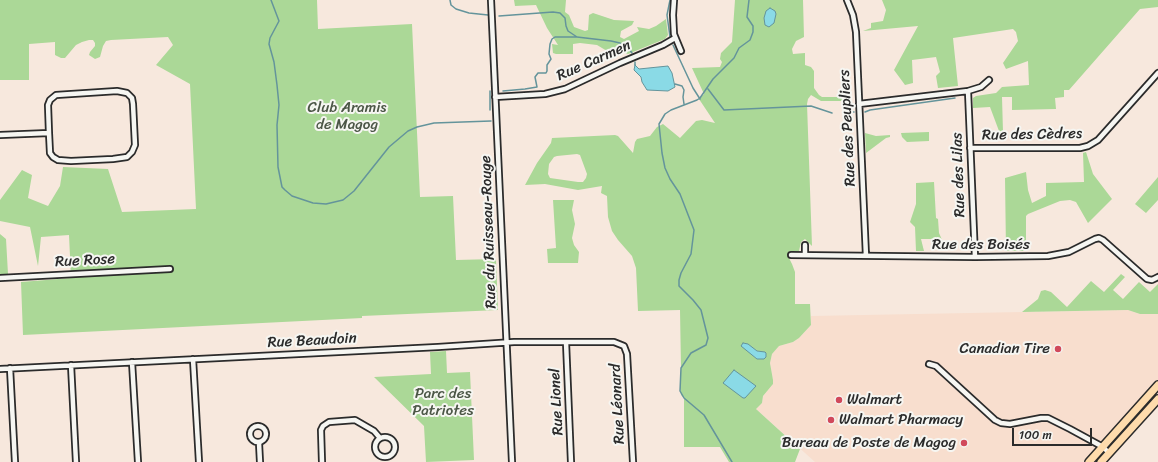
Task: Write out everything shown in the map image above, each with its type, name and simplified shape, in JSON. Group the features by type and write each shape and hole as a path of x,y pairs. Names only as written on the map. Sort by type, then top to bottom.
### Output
{"main road":[{"path":"1089,462 1158,385"},
{"path":"1101,462 1158,399"}],"street":[{"name":"Rue du Ruisseau-Rouge","path":"491,0 512,462"},
{"path":"674,0 673,15 675,38 681,50"},
{"name":"Rue des Peupliers","path":"847,0 853,15 855,26 866,256"},
{"name":"Rue Carmen","path":"495,97 545,94 565,89 620,62 663,45 675,38"},
{"name":"Rue des Cèdres","path":"970,148 1080,148 1088,146 1098,140 1158,73"},
{"path":"859,104 968,91 981,87 989,80"},
{"path":"117,91 127,93 132,98 135,145 132,152 127,156 113,159 71,162 58,160 50,153 49,133 48,105 50,100 56,95 117,91"},
{"name":"Rue des Lilas","path":"968,91 975,257"},
{"path":"0,135 49,133"},
{"name":"Rue des Boisés","path":"791,255 975,257 1055,255 1068,252 1099,238 1147,279 1152,280 1158,277"},
{"path":"805,245 805,255"},
{"name":"Rue Rose","path":"0,278 170,269"},
{"name":"Rue Beaudoin","path":"0,369 446,347 506,342 614,342 624,346"},
{"name":"Rue Lionel","path":"566,342 571,462"},
{"name":"Rue Léonard","path":"624,346 628,357 633,462"},
{"path":"193,359 199,462"},
{"path":"132,362 138,462"},
{"path":"929,364 936,366 998,422 1010,424 1048,418 1103,447 1109,453"},
{"path":"71,365 76,462"},
{"path":"10,368 15,462"},
{"path":"322,462 321,430 323,426 329,422 355,420 374,431 380,438"},
{"path":"386,437 392,440 394,449 391,454 385,457 377,452 375,446 380,438 386,437"},
{"path":"259,443 260,462"}],"shaded area":[{"path":"1128,310 1140,314 1158,314 1158,405 1107,462 815,462 756,409 762,403 763,396 773,384 770,363 772,354 779,346 793,342 799,338 811,325 811,316"}],"green space":[{"name":"Club Aramis de Magog","path":"0,0 317,0 318,29 412,24 420,197 453,196 456,260 496,259 498,310 23,335 21,282 71,278 69,235 41,237 38,266 30,227 0,221 0,200 22,170 32,175 28,198 48,206 60,186 63,167 108,169 122,212 196,209 190,84 156,65 173,45 168,37 106,41 100,57 95,59 89,55 95,46 93,40 76,45 65,58 55,55 55,42 29,44 29,80 0,80"},
{"path":"514,0 566,0 565,12 569,15 574,27 585,31 588,30 589,15 593,13 614,20 634,21 632,25 621,31 620,37 624,39 639,31 637,27 649,29 666,19 668,35 665,39 628,54 620,51 607,51 597,45 580,43 573,44 573,54 556,54 553,53 552,44 558,45 547,28 536,5 515,6"},
{"path":"735,0 803,0 804,37 796,41 792,49 793,54 805,53 805,65 811,67 814,71 814,88 819,95 822,97 850,97 850,101 821,101 811,95 808,99 812,246 805,239 801,242 799,251 789,251 789,258 795,272 795,304 810,304 811,325 799,338 793,342 779,346 772,354 770,363 773,384 763,396 762,403 756,409 800,449 795,462 729,462 720,447 684,447 684,398 681,395 680,388 680,310 638,311 636,268 632,256 612,231 608,217 607,196 601,193 602,186 578,190 545,184 525,185 537,163 551,143 552,138 615,135 618,136 633,153 637,139 650,136 657,127 663,124 680,138 696,121 702,120 715,123 699,99 704,94 692,68 720,67 722,62 720,59 721,53 732,42","holes":["577,154 580,155 587,174 583,182 550,178 548,174 549,164 554,157","743,343 757,351 760,351 757,359"]},
{"path":"882,0 1158,0 1158,7 1140,9 1069,90 1064,90 1064,97 1055,98 1056,109 1012,110 1012,97 1002,97 1003,132 1001,133 990,107 973,108 973,98 976,96 996,93 1002,87 1029,85 1028,61 1006,69 1003,63 1018,41 1016,32 1013,29 953,38 958,86 938,88 936,76 940,72 936,57 912,60 913,83 905,85 894,70 918,26 863,31 871,28 871,23 883,21 886,10"},
{"path":"929,132 929,141 907,142 902,137 901,133"},
{"path":"865,133 876,136 890,135 890,137 886,138 866,153"},
{"path":"1086,152 1093,174 1112,199 1088,223 1076,202 1070,200 1060,201 1028,214 1026,216 1026,251 1006,251 1005,178 1026,172 1028,190 1032,203 1046,196 1046,183 1084,182 1083,153"},
{"path":"1158,177 1158,200 1146,213 1135,204"},
{"path":"934,182 936,218 938,219 939,233 946,249 933,239 921,239 924,251 916,251 915,227 910,222 916,204 916,183"},
{"path":"553,200 574,200 572,210 575,224 572,238 574,245 579,252 578,263 548,263 547,249 556,248"},
{"path":"0,234 6,239 8,274 0,274"},
{"path":"1121,274 1125,277 1113,290 1123,299 1139,282 1150,292 1158,284 1158,314 1140,314 1128,310 1022,312 1038,299 1041,291 1045,290 1051,292 1067,307 1091,281 1104,292"},
{"name":"Parc des Patriotes","path":"446,351 447,373 470,372 474,460 426,462 424,426 374,377 431,374 430,352"}],"water":[{"path":"770,8 775,11 776,14 774,23 769,27 765,25 764,18 766,11"},
{"path":"635,65 639,69 668,66 672,73 675,87 668,91 647,90 641,77 634,70"},
{"path":"743,343 748,344 757,351 765,352 766,357 764,359 757,359 741,346"},
{"path":"734,370 756,386 745,398 723,383"}],"waterway":[{"path":"271,0 279,21 270,38 269,44 274,62 279,105 277,125 278,167 282,187 292,196 313,203 326,204 343,200 354,191 389,147 408,131 434,123 491,121"},
{"path":"450,0 451,5 456,9 469,13 488,15"},
{"path":"670,0 667,15 670,37"},
{"path":"732,462 704,415 684,398 680,391 681,368 691,353 706,345 708,338 701,310 679,286 681,273 691,254 694,230 680,194 665,168 659,124 665,114 671,110 700,98 713,79 734,58 739,48 750,40 753,32 753,26 747,17 749,0"},
{"path":"499,16 553,12 560,13 565,18 568,31 577,37"},
{"path":"503,91 537,87 535,77 538,73 546,73 547,65 551,59 549,54 550,44 552,39 555,37 577,37 611,41 620,43 632,53"},
{"path":"673,45 693,88 700,99"},
{"path":"675,84 682,86 684,90 684,104"},
{"path":"708,89 724,110 811,106 832,113"},
{"path":"490,91 490,110"},
{"path":"865,112 870,110 955,98"}],"place":[{"name":"Canadian Tire","path":"1058,349"},
{"name":"Walmart","path":"839,400"},
{"name":"Walmart Pharmacy","path":"831,420"},
{"name":"Bureau de Poste de Magog","path":"964,443"}]}
